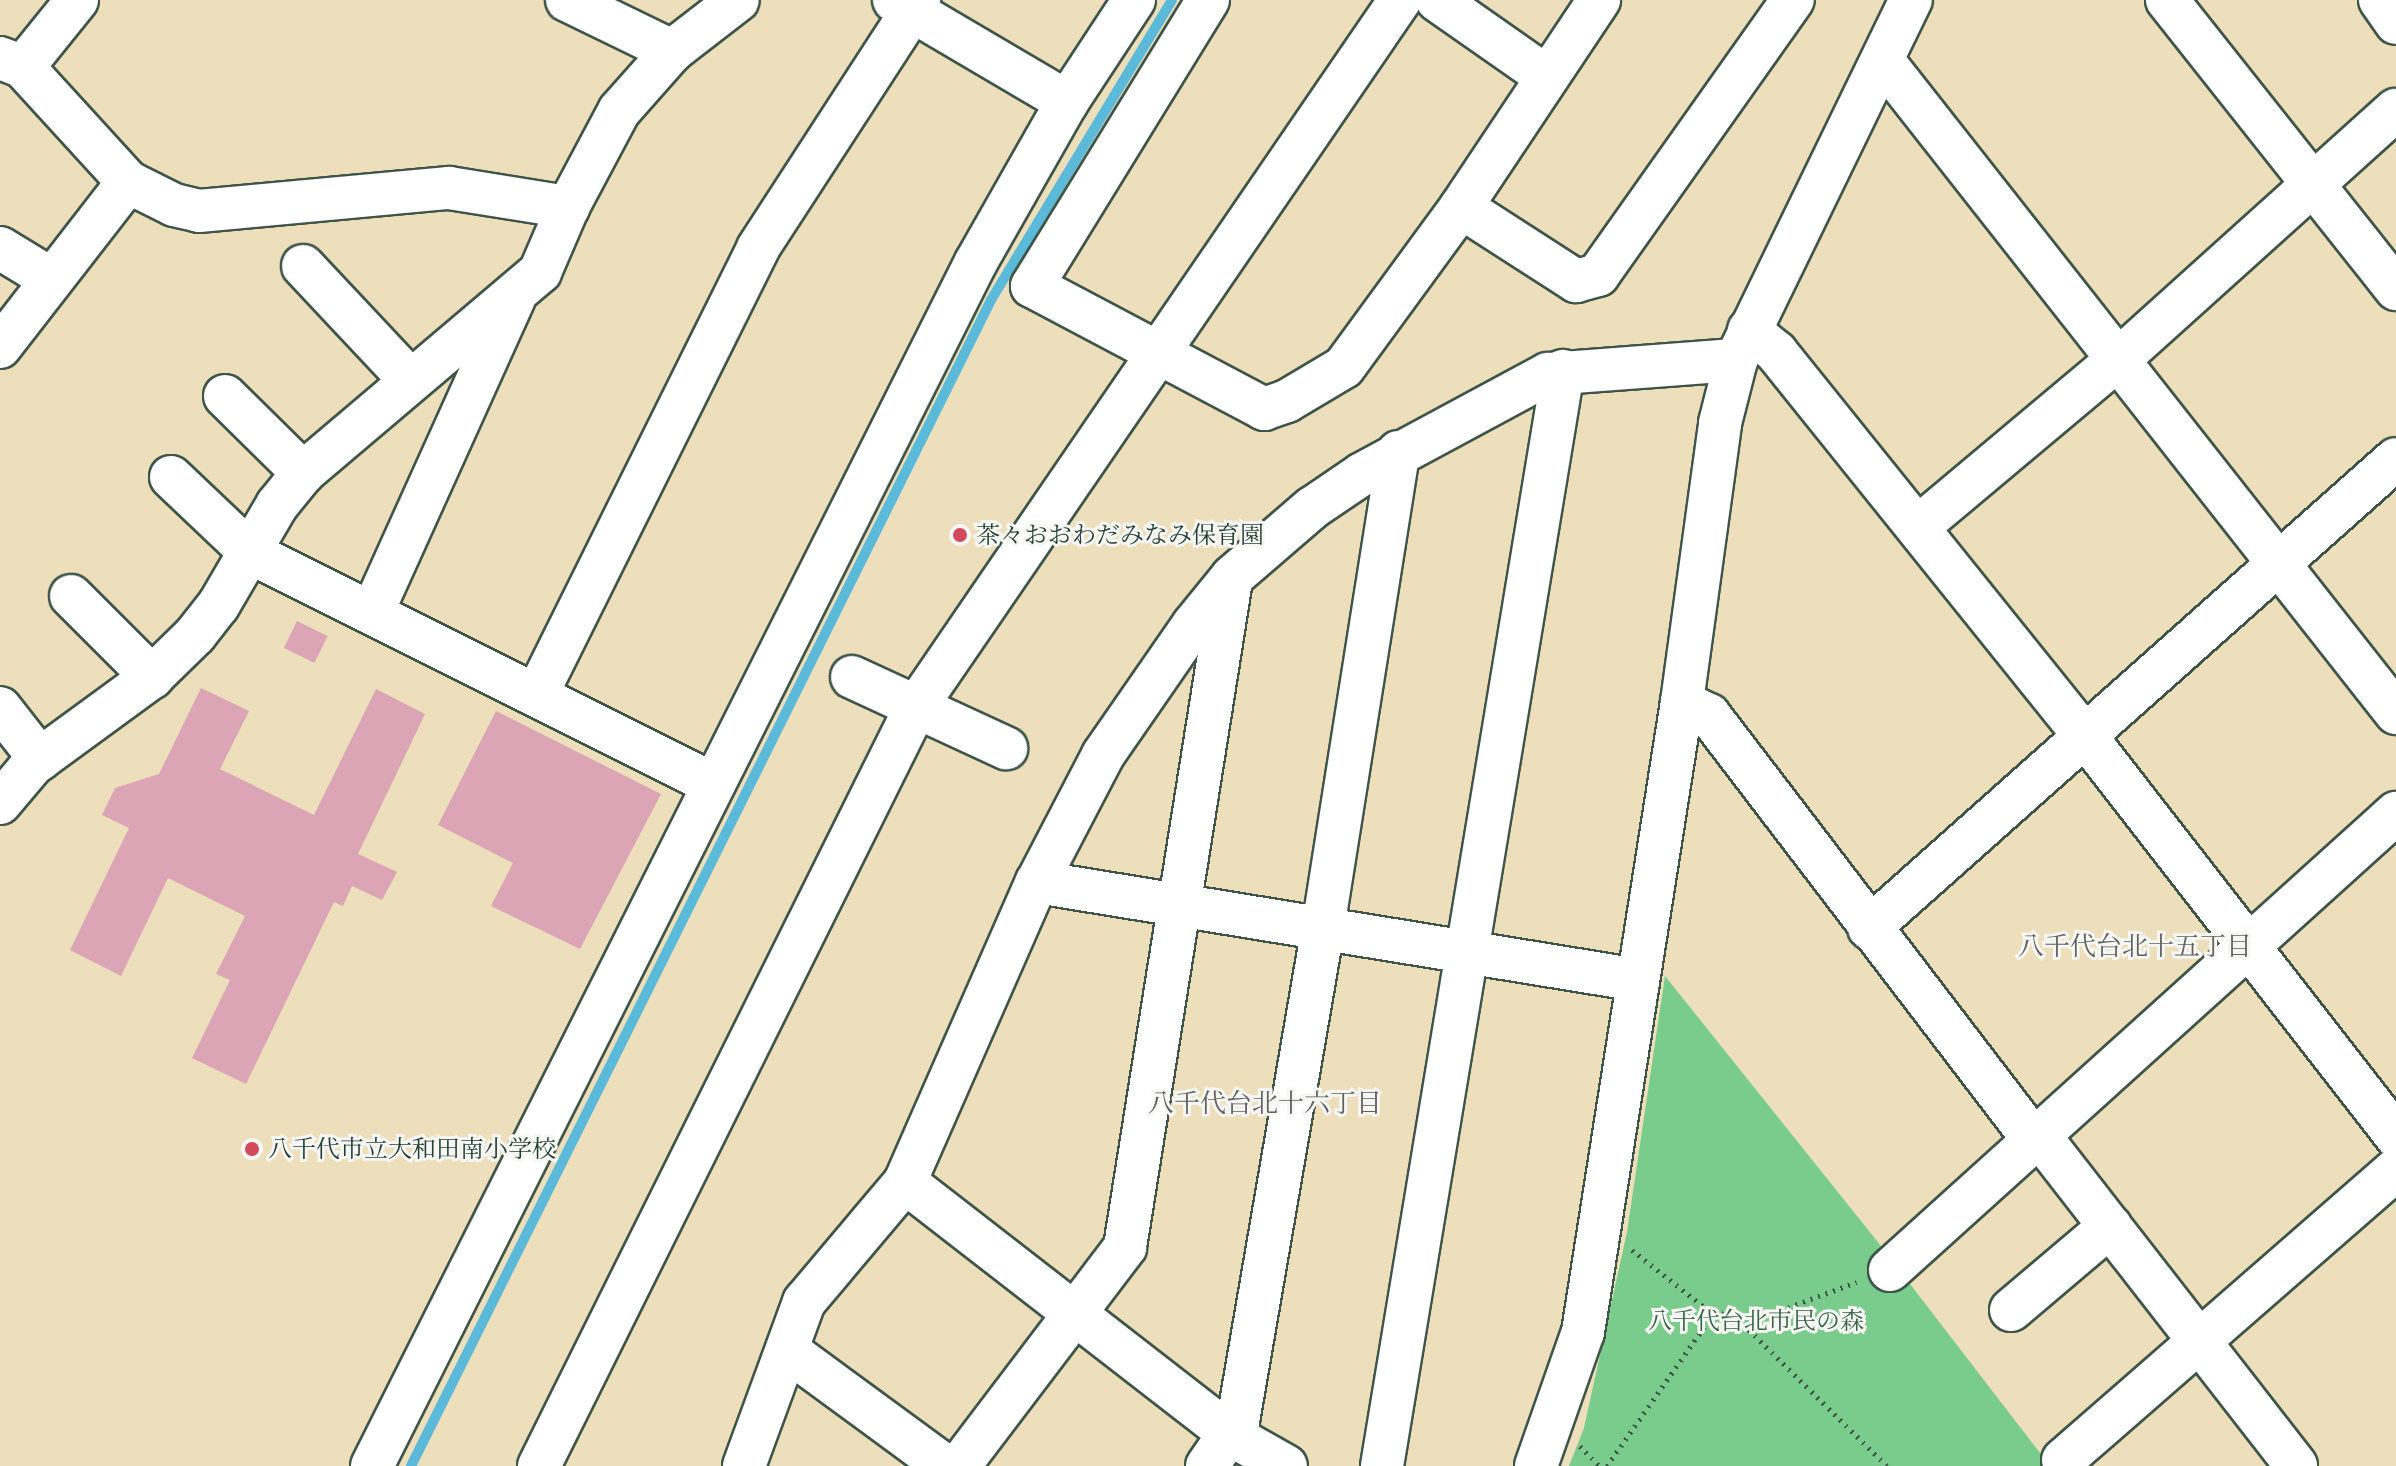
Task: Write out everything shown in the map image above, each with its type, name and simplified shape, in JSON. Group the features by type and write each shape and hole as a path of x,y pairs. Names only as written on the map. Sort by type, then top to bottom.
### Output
{"street":[{"path":"77,0 12,63 128,182 174,205 199,211 449,188 568,207"},
{"path":"567,0 672,51"},
{"path":"0,803 23,750 152,677 195,635 251,553 277,505 303,473 540,272 568,207 619,111 672,51 738,0"},
{"path":"372,1466 976,262 1067,102 1134,0"},
{"path":"1208,0 1032,286 1264,409 1287,401 1344,367 1461,207 1599,0"},
{"path":"539,1466 916,707 1400,0"},
{"path":"1437,0 1547,77"},
{"path":"1461,207 1576,281 1598,275 1793,0"},
{"path":"1536,1466 1583,1332 1682,702 1720,423 1743,345 1911,0"},
{"path":"2167,0 2396,289"},
{"path":"2380,0 2396,23"},
{"path":"537,694 758,248 908,3 1067,102"},
{"path":"1883,61 2396,713"},
{"path":"1918,527 2120,359 2396,110"},
{"path":"0,347 128,182"},
{"path":"0,248 51,279"},
{"path":"303,266 410,380"},
{"path":"372,613 518,290"},
{"path":"744,1466 804,1302 905,1182 1037,882 1109,744 1193,625 1232,577 1312,508 1398,452 1548,374 1563,371 1743,345 1776,352 2086,737 2396,1136"},
{"path":"1382,1466 1563,371"},
{"path":"225,396 303,473"},
{"path":"1219,1450 1238,1421 1323,928 1398,452"},
{"path":"1869,928 2396,459"},
{"path":"171,477 251,553 713,784"},
{"path":"959,1466 1125,1247 1232,577"},
{"path":"71,596 152,677"},
{"path":"852,677 1006,748"},
{"path":"1682,702 1709,715 1869,928 2200,1341 2285,1462"},
{"path":"0,708 23,750"},
{"path":"1890,1270 2396,813"},
{"path":"1037,882 1638,980"},
{"path":"2063,1460 2396,1169"},
{"path":"905,1182 1074,1314 1219,1450 1286,1466"},
{"path":"2011,1310 2110,1226"},
{"path":"787,1350 945,1466"}],"path":[{"path":"1628,1247 1713,1314 1721,1313 1743,1324 1887,1466"},
{"path":"1743,1324 1890,1270"},
{"path":"1607,1466 1713,1314"}],"green space":[{"name":"八千代台北市民の森","path":"1665,976 1877,1241 2050,1466 1569,1466 1584,1428 1627,1232"}],"building":[{"path":"297,621 328,636 314,663 284,648"},
{"path":"201,688 249,711 220,769 314,815 376,689 425,714 358,854 397,872 382,900 352,886 343,906 334,902 246,1084 192,1058 230,980 216,974 245,916 168,878 121,976 70,950 129,828 102,815 115,788 159,774"},
{"path":"496,711 661,794 580,949 491,906 513,863 438,825"}],"waterway":[{"path":"411,1466 991,300 1172,0"}],"place":[{"name":"茶々おおわだみなみ保育園","path":"960,535"},
{"name":"八千代市立大和田南小学校","path":"252,1149"}],"district":[{"name":"八千代台北十五丁目","path":"2135,946"},
{"name":"八千代台北十六丁目","path":"1265,1103"}]}
